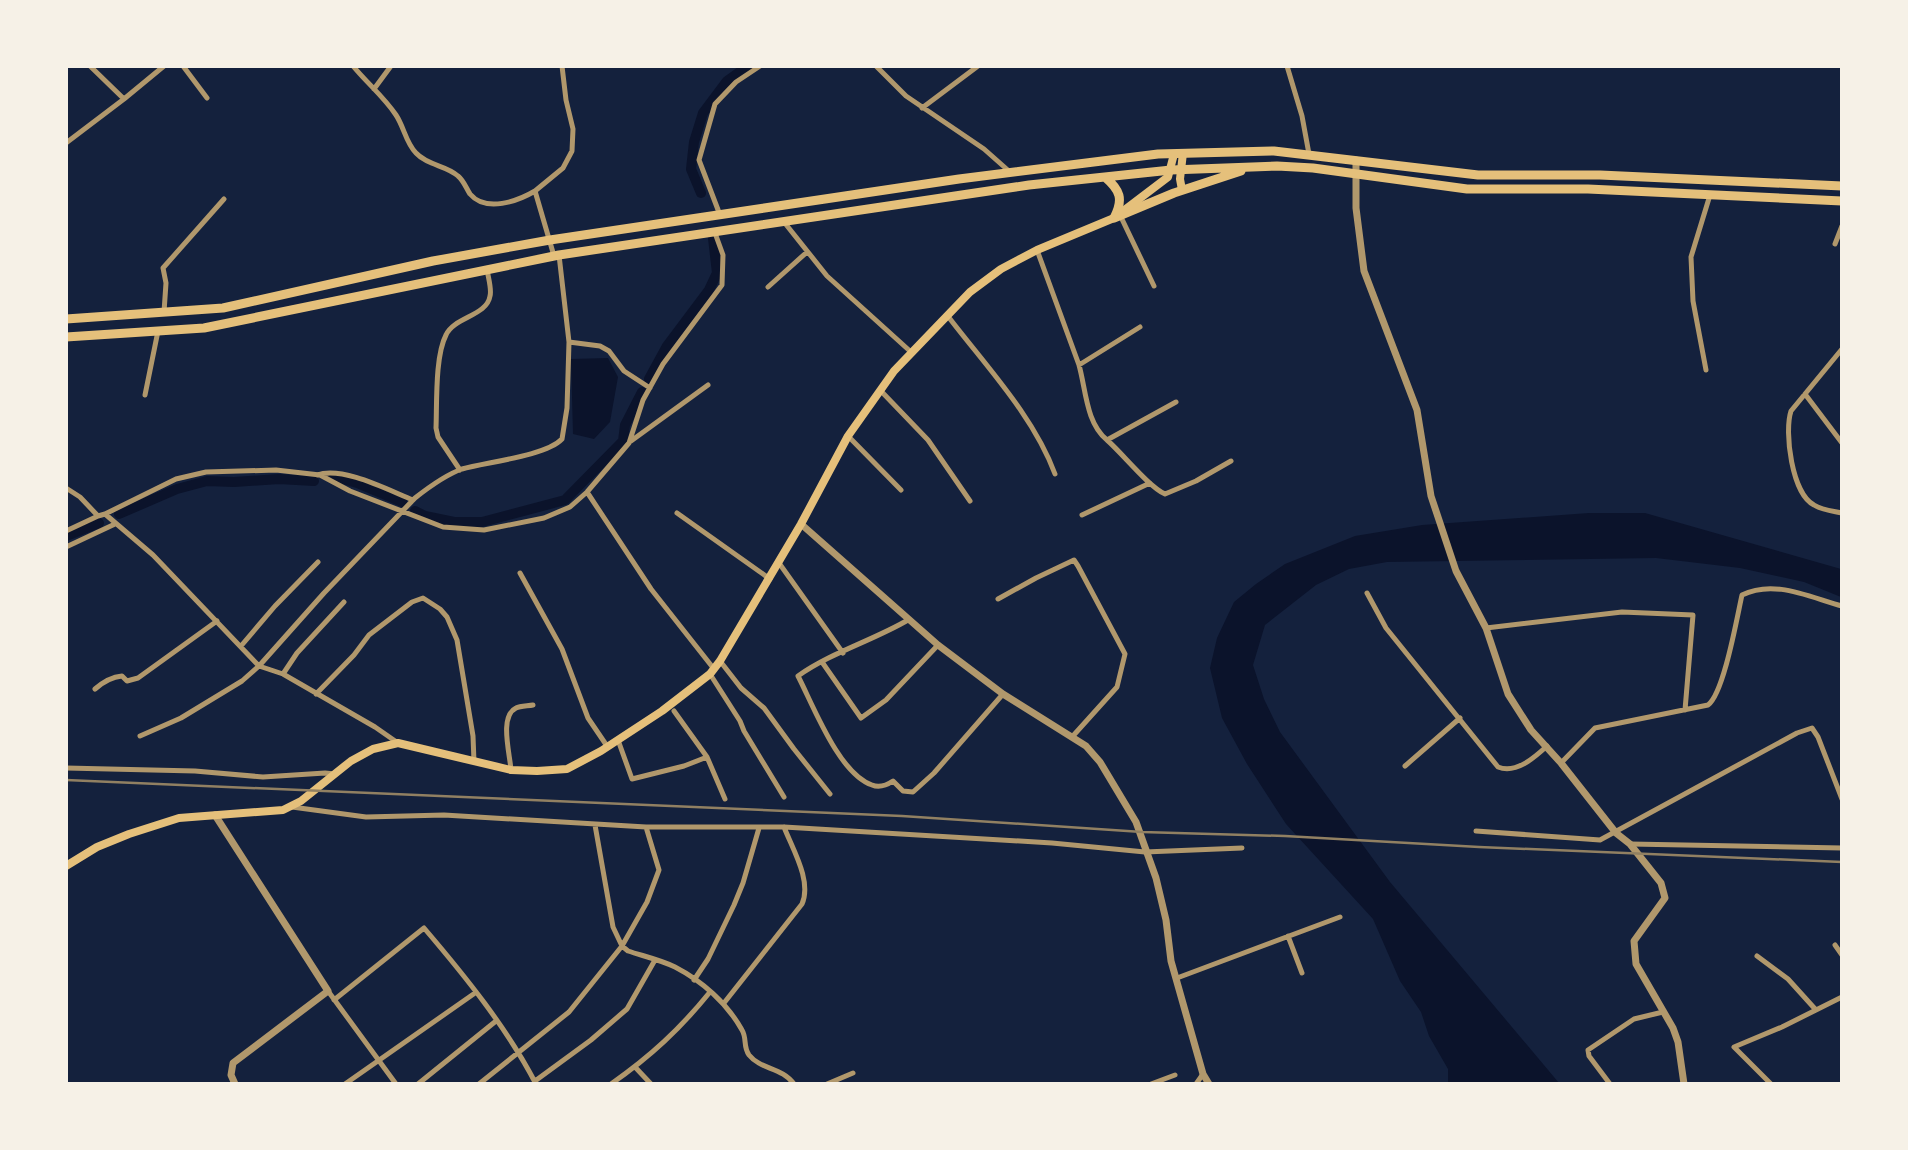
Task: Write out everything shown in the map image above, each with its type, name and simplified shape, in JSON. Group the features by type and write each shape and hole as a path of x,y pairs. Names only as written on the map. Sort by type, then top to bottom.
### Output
{"main road":[{"path":"66,319 223,309 433,261 550,240 1011,172 1179,153 1274,151 1478,175 1600,174 1842,186"},
{"path":"1179,153 1176,170 1182,190"},
{"path":"66,866 97,847 179,818 283,810 300,801 351,761 373,749 398,743 474,762 537,771 567,769 618,740 662,711 712,672 720,662 770,579 848,436 894,371 970,292 1001,269 1037,250 1182,190 1257,166"},
{"path":"66,337 204,328 557,256 1029,185 1176,170 1257,166 1313,168 1468,188 1588,190 1842,201"},
{"path":"1117,216 1176,170"},
{"path":"1105,177 1115,185 1119,195 1121,206 1117,216"}],"street":[{"path":"90,66 124,99"},
{"path":"66,143 164,66"},
{"path":"183,66 207,97"},
{"path":"353,66 398,117 414,152 427,163 461,177 471,195 479,201 495,204 518,201 535,191 563,168 572,151 573,129 562,66"},
{"path":"359,73 363,66"},
{"path":"374,89 391,66"},
{"path":"720,215 698,160 715,104 736,82 760,66"},
{"path":"876,66 906,96 984,149 1011,172"},
{"path":"922,108 978,66"},
{"path":"1287,66 1309,154"},
{"path":"1356,160 1356,208 1364,271 1417,410 1431,496 1456,571 1486,628 1508,694 1531,730 1661,883 1665,898 1634,941 1633,953 1636,964 1678,1042 1684,1083"},
{"path":"140,736 211,702 242,681 429,487 460,470 547,449 562,439 568,408 569,342 557,256 535,191"},
{"path":"1706,370 1693,301 1691,274 1693,250 1710,195"},
{"path":"163,312 166,283 163,268 224,198"},
{"path":"1117,216 1154,286"},
{"path":"784,222 827,276 911,352"},
{"path":"1835,243 1842,226"},
{"path":"629,443 643,400 663,364 722,285 723,255 715,233"},
{"path":"1037,250 1079,365 1091,417 1102,435 1156,490 1165,494 1196,481 1231,461"},
{"path":"768,287 807,252"},
{"path":"460,470 438,437 436,428 440,359 442,345 449,329 487,304 491,296 487,269"},
{"path":"947,315 1017,407 1048,456 1055,474"},
{"path":"1079,365 1140,327"},
{"path":"145,396 158,331"},
{"path":"569,342 600,346 609,351 624,371 650,388"},
{"path":"1842,349 1791,411 1787,421 1791,455 1797,479 1805,495 1812,505 1842,513"},
{"path":"1834,359 1842,365"},
{"path":"66,531 176,479 206,472 276,470 316,475 443,527 484,530 544,518 570,507 587,492 629,443 708,385"},
{"path":"880,390 928,440 970,501"},
{"path":"1805,394 1842,443"},
{"path":"1107,440 1175,402"},
{"path":"848,436 901,490"},
{"path":"316,475 330,472 342,474 414,500"},
{"path":"1082,515 1150,483"},
{"path":"66,488 80,497 98,516"},
{"path":"587,492 651,589 712,672 784,797"},
{"path":"677,513 770,579"},
{"path":"105,514 153,555 258,666 283,674 398,743"},
{"path":"66,547 115,524"},
{"path":"801,524 938,645 1003,694 1086,746 1116,786 1136,822 1156,878 1166,920 1171,961 1203,1074 1209,1083"},
{"path":"998,599 1074,560 1078,566 1125,654 1117,687 1072,737"},
{"path":"241,646 318,562"},
{"path":"779,563 843,653"},
{"path":"520,573 562,649 588,718 607,746"},
{"path":"1561,763 1595,728 1708,705 1717,694 1742,595 1755,588 1777,587 1842,606"},
{"path":"1367,593 1386,628 1498,767 1505,770 1515,768 1547,746"},
{"path":"316,694 354,655 369,635 412,603 424,598 440,609 454,631 473,736 474,762"},
{"path":"283,674 297,653 344,603"},
{"path":"1486,628 1622,612 1693,615 1685,710"},
{"path":"908,620 798,676 832,746 853,773 872,786 884,786 893,781 903,791 913,792 934,773 1003,694"},
{"path":"95,689 117,677 122,676 127,681 138,678 216,621"},
{"path":"822,662 861,718 886,700 938,645"},
{"path":"720,662 741,688 764,708 793,749 830,793"},
{"path":"511,769 506,723 509,713 516,707 533,705"},
{"path":"674,711 707,757 724,799"},
{"path":"1405,766 1460,718"},
{"path":"1476,831 1600,841 1797,733 1812,728 1842,799"},
{"path":"618,740 632,779 684,766 707,757"},
{"path":"66,768 195,771 263,777 316,773 334,775"},
{"path":"288,807 366,817 444,814 646,827 784,827 1052,843 1146,852 1242,848"},
{"path":"215,815 334,1000 396,1083"},
{"path":"595,825 613,927 622,946 628,951 674,966 724,1003 745,1033 745,1048 750,1057 787,1074 794,1083"},
{"path":"478,1083 569,1012 622,946 647,902 659,870 646,827"},
{"path":"724,1003 802,904 806,894 803,878 784,827"},
{"path":"694,980 708,959 744,883 759,828"},
{"path":"1630,844 1842,848"},
{"path":"1177,978 1340,917"},
{"path":"334,1000 424,928 496,1021 536,1082 627,1009 655,960"},
{"path":"1288,936 1302,973"},
{"path":"1835,945 1842,955"},
{"path":"1757,956 1788,979 1816,1010"},
{"path":"235,1083 230,1069 241,1055 328,991"},
{"path":"611,1083 635,1067 681,1028 710,992"},
{"path":"345,1083 475,993"},
{"path":"1770,1083 1734,1047 1842,997"},
{"path":"1610,1083 1588,1051 1634,1019 1663,1012"},
{"path":"418,1083 496,1021"},
{"path":"635,1067 651,1083"},
{"path":"828,1083 853,1073"},
{"path":"1196,1083 1203,1074"},
{"path":"1151,1083 1175,1075"}],"water":[{"path":"608,358 618,377 610,422 594,439 573,434 571,359"},
{"path":"1589,513 1645,513 1841,569 1841,597 1804,582 1740,568 1656,558 1387,562 1349,569 1316,585 1265,625 1253,665 1264,699 1280,732 1390,882 1559,1083 1448,1083 1448,1069 1429,1036 1421,1012 1400,981 1373,919 1286,824 1247,764 1222,718 1210,668 1217,638 1234,602 1256,584 1285,564 1355,536 1422,525"}],"waterway":[{"path":"701,193 691,169 694,142 703,113 727,81 748,66"},
{"path":"649,379 667,346 709,290 717,273 713,238"},
{"path":"415,511 454,522 482,522 565,500 623,441 625,425 642,392"},
{"path":"332,476 357,483 402,502"},
{"path":"119,514 177,489 207,481 314,481"},
{"path":"66,536 99,523"}],"railway":[{"path":"66,780 902,816 1142,832 1285,836 1842,862"}]}
